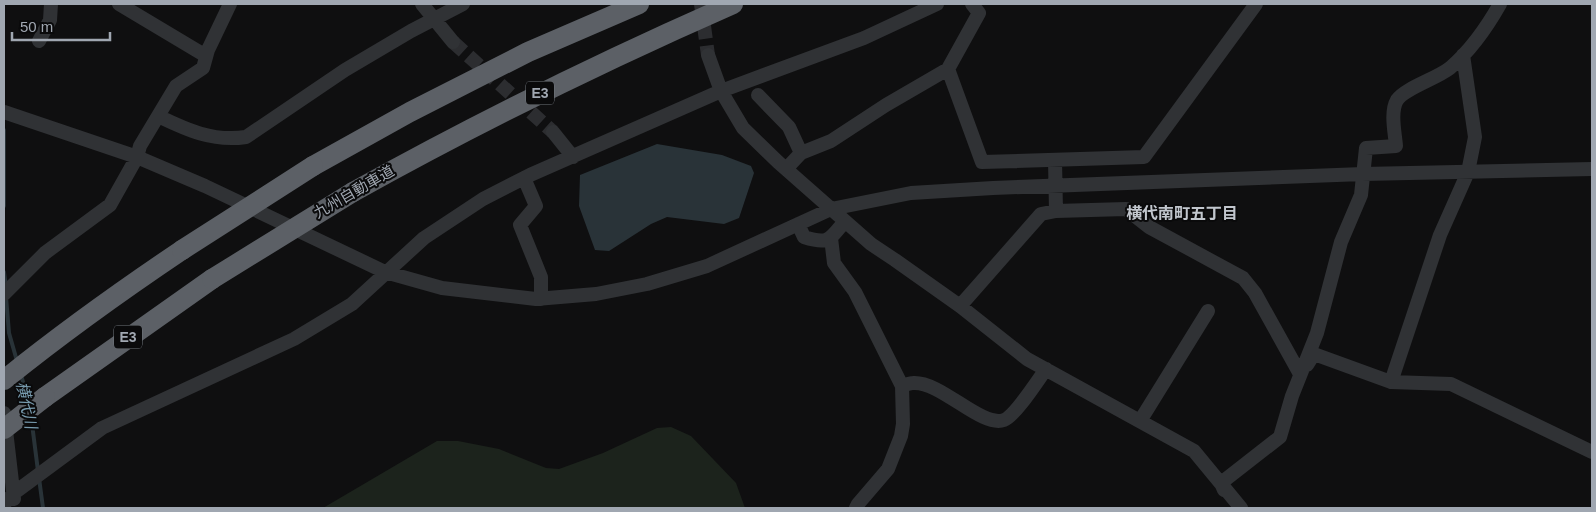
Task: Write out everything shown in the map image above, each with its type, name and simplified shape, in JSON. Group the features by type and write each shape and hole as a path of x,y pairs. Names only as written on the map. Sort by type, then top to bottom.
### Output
{"highway":[{"path":"4,380 38,352 113,297 182,250 313,166 410,112 528,52 639,4"},
{"name":"九州自動車道","path":"4,429 45,397 212,278 353,192 442,143 559,84 733,4"}],"street":[{"path":"39,41 50,20 51,4"},
{"path":"119,4 206,56"},
{"path":"4,294 45,253 110,205 137,157 140,146 176,86 203,68 206,56 230,4"},
{"path":"422,4 453,42"},
{"path":"158,116 186,130 228,140 246,137 345,70 463,4"},
{"path":"4,504 14,493 102,428 294,338 352,304 385,272 432,233 482,199 524,178 721,91 864,38 920,8 937,4"},
{"path":"786,169 801,153 831,141 886,105 948,69 979,13 972,4"},
{"path":"948,69 982,162 1144,158 1256,4"},
{"path":"1221,483 1280,437 1292,396 1317,333 1341,242 1361,195 1366,148 1396,146 1394,111 1398,100 1404,93 1449,68 1463,55 1490,22 1500,4"},
{"path":"708,55 721,91 743,128 845,222 871,244 960,306 1027,359 1194,450 1240,508"},
{"path":"1391,382 1440,235 1468,172 1475,137 1463,55"},
{"path":"758,95 789,127 801,153"},
{"path":"4,112 137,157 205,186 385,272 442,288 541,299 596,294 647,284 707,266 831,209 911,193 1362,174 1592,169"},
{"path":"553,132 573,157"},
{"path":"1055,160 1056,211"},
{"path":"524,178 536,206 520,225 541,277 541,299"},
{"path":"960,306 1041,214 1056,211 1126,209 1149,227 1243,278 1255,293 1300,374"},
{"path":"798,224 804,237 820,242 831,238 845,222"},
{"path":"831,238 834,264 855,292 902,386 903,424 901,436 888,469 856,508"},
{"path":"1140,421 1208,311"},
{"path":"1300,374 1314,354 1391,382 1451,384 1592,452"},
{"path":"902,386 913,383 932,387 984,419 994,421 1005,420 1046,369"},
{"path":"4,413 14,493 13,508"},
{"path":"1221,483 1234,508"}],"shaded area":[{"path":"657,144 722,155 751,166 754,173 739,218 724,224 667,217 651,224 609,251 595,250 579,206 580,175"},
{"path":"671,427 691,436 736,483 745,508 323,508 437,441 458,441 499,449 546,468 559,469 603,453 657,428"}],"waterway":[{"name":"横代川","path":"4,130 4,206"},
{"name":"横代川","path":"4,272 6,287"},
{"name":"横代川","path":"6,297 9,333 17,361"},
{"name":"横代川","path":"21,375 29,402"},
{"name":"横代川","path":"31,416 38,471"},
{"name":"横代川","path":"39,478 43,508"}],"tunnel":[{"path":"701,4 708,55"},
{"path":"453,42 553,132"}],"district":[{"name":"横代南町五丁目","path":"1182,213"}]}
